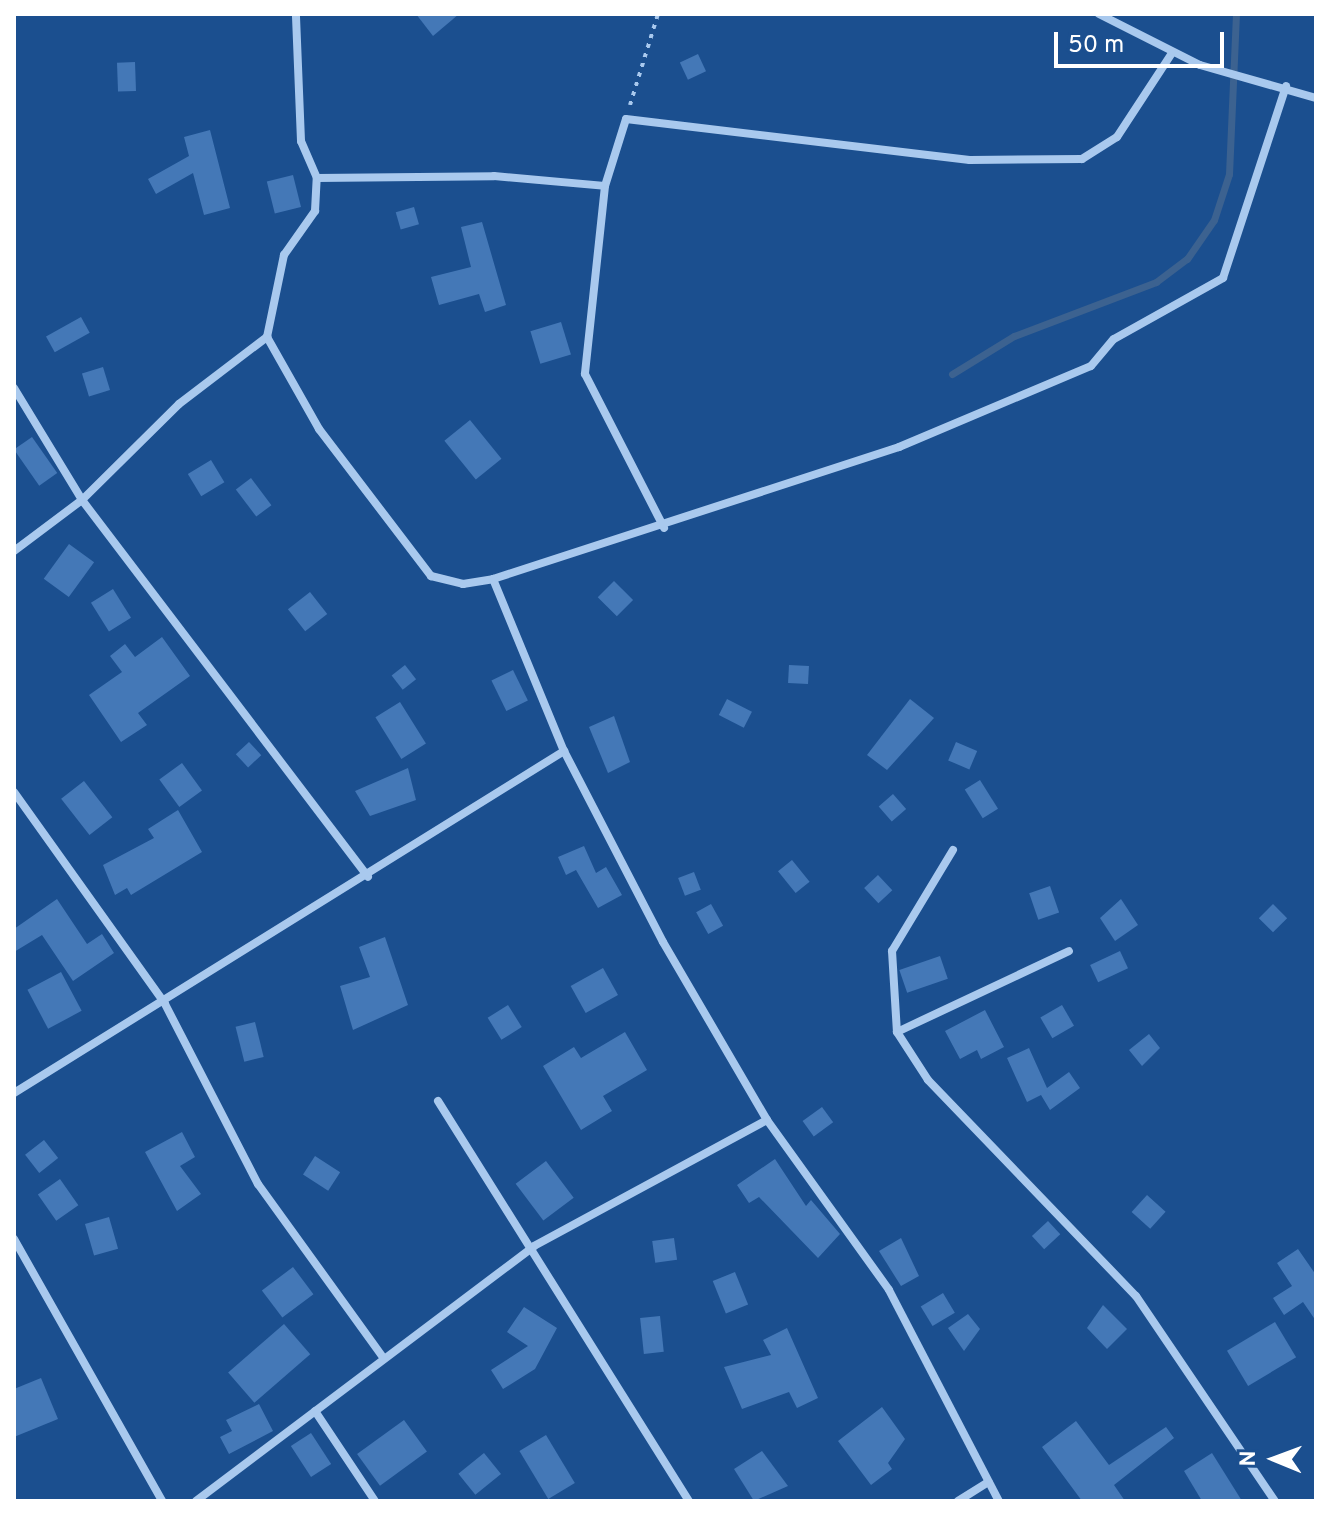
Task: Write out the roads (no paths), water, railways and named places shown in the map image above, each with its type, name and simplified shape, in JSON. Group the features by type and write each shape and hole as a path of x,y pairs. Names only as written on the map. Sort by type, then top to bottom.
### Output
{"street":[{"path":"14,551 82,500 179,404 267,337 284,255 315,211 317,178 301,141 296,14"},
{"path":"1099,14 1172,53 1286,86 1316,98"},
{"path":"664,528 585,374 605,186 626,119 970,160 1082,159 1117,137 1172,53"},
{"path":"267,337 319,429 431,576 463,584 493,579 664,528 1059,385 1148,317 1207,293 1234,249 1245,192 1286,86"},
{"path":"317,178 494,176 605,186"},
{"path":"14,388 82,500 368,877"},
{"path":"493,579 564,751 663,942 767,1120 889,1290 999,1501"},
{"path":"14,1093 165,1004 564,751"},
{"path":"14,792 165,1004 258,1184 383,1357"},
{"path":"953,850 892,951 897,1032 928,1080 1136,1296 1275,1501"},
{"path":"897,1032 1069,951"},
{"path":"438,1101 534,1246 689,1501"},
{"path":"196,1501 534,1246 767,1120"},
{"path":"14,1239 162,1501"},
{"path":"315,1411 375,1501"},
{"path":"958,1501 988,1482"}],"waterway":[{"path":"952,374 1014,336 1156,282 1187,259 1214,220 1229,174 1236,14"}]}
